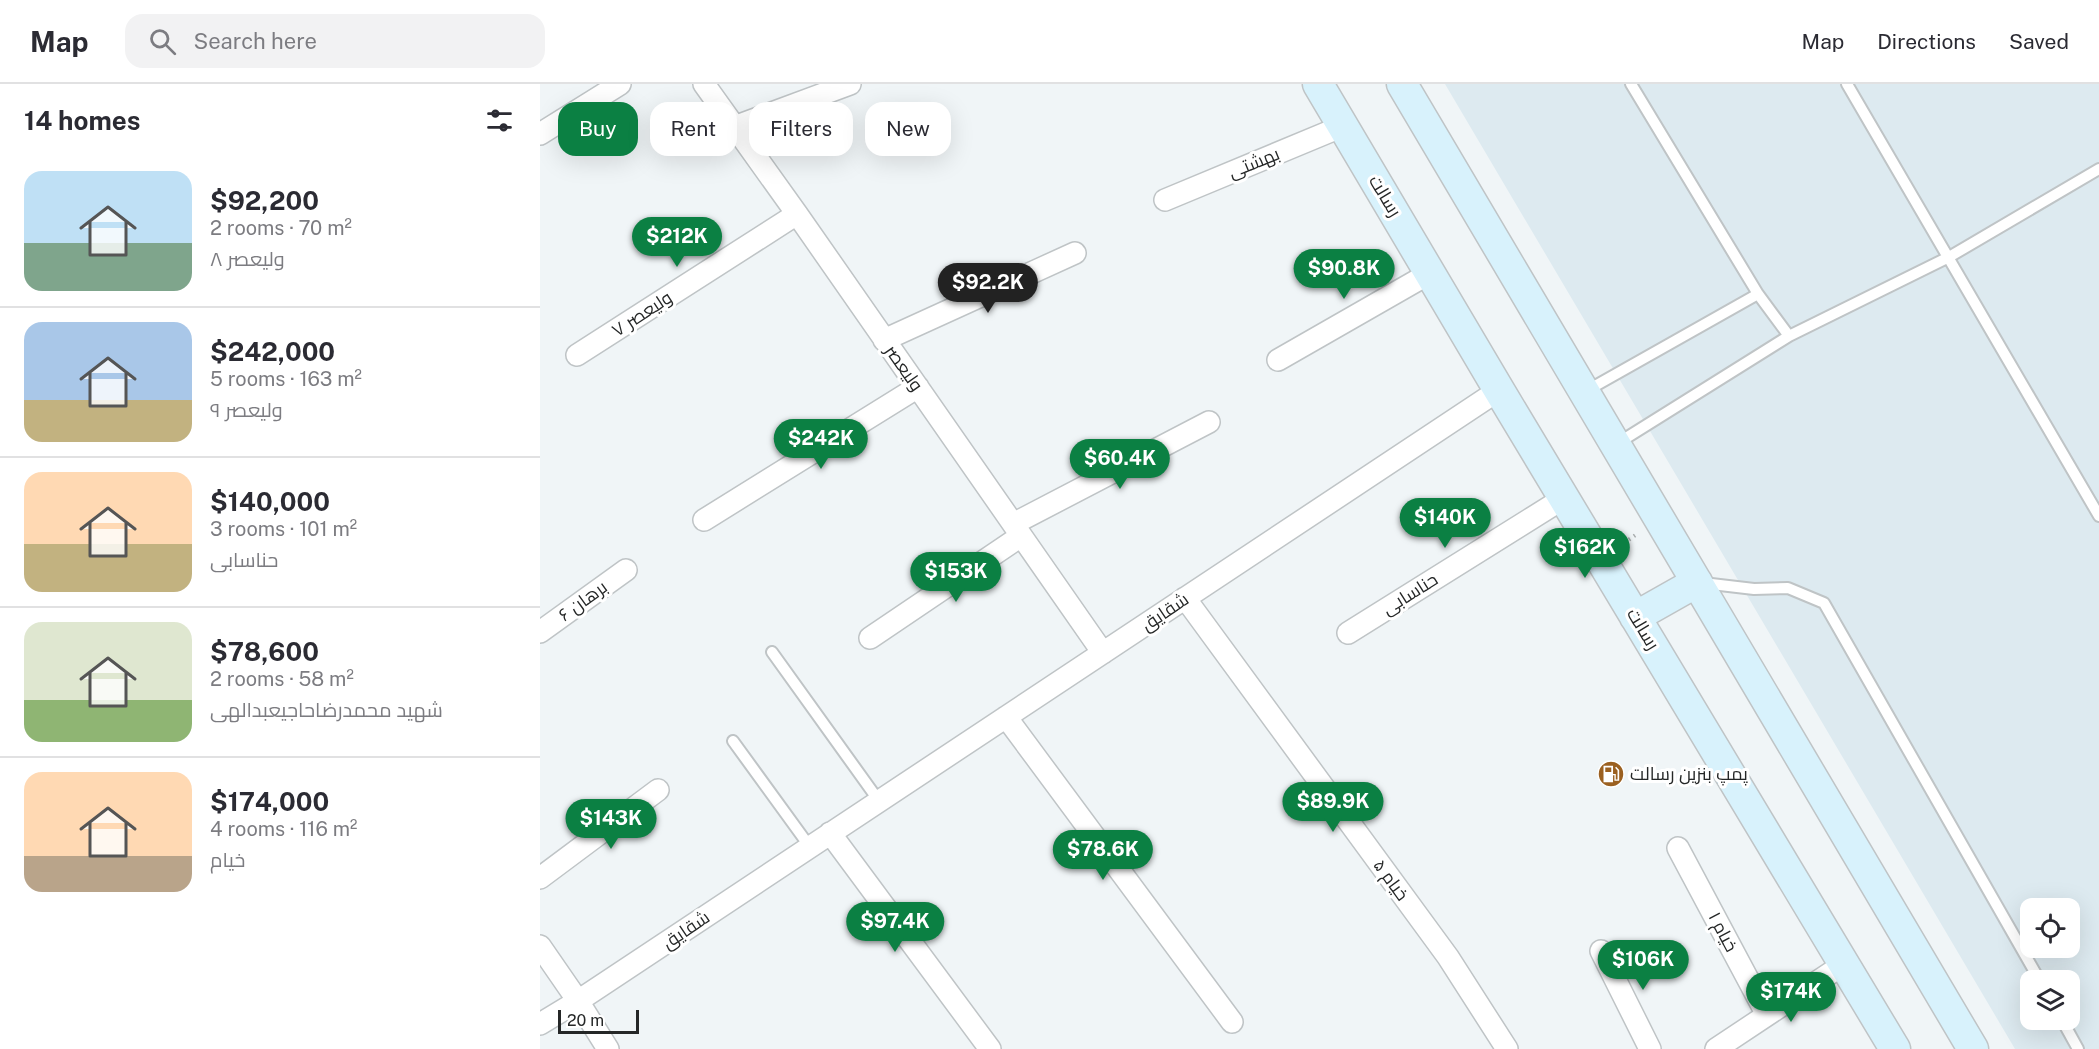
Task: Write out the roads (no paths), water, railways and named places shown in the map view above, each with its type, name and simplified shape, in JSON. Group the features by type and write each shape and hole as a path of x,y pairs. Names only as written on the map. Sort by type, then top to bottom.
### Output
{"main road":[{"name":"رسالت","path":"1318,84 1895,1049"},
{"path":"1402,84 1973,1049"},
{"path":"1635,617 1697,582"}],"street":[{"path":"540,134 620,84"},
{"name":"ولیعصر","path":"704,84 717,102"},
{"path":"737,126 850,84"},
{"name":"بهشتی","path":"1165,200 1343,126"},
{"name":"ولیعصر","path":"737,131 1103,653"},
{"name":"ولیعصر ۷","path":"577,355 797,214"},
{"path":"884,340 1076,253"},
{"path":"1278,360 1430,273"},
{"path":"704,520 918,387"},
{"name":"شقایق","path":"540,1024 1499,390"},
{"path":"870,638 1017,530 1209,422"},
{"name":"حناسابی","path":"1348,633 1564,498"},
{"name":"برهان ۶","path":"540,632 626,570"},
{"name":"خیام ۵","path":"1185,598 1448,957 1507,1049"},
{"path":"1006,717 1232,1022"},
{"path":"540,878 658,790"},
{"path":"830,833 990,1049"},
{"name":"خیام ۱","path":"1678,848 1767,1015"},
{"path":"540,946 608,1049"},
{"path":"1600,951 1650,1049"},
{"path":"1716,1049 1844,964"}],"lane":[{"path":"1631,84 1758,294 1789,336"},
{"path":"1847,84 2099,516"},
{"path":"1615,445 1789,336 1949,257 2099,170"},
{"path":"1584,392 1758,294"},
{"path":"1697,582 1754,589 1788,588 1824,603 2034,970"},
{"path":"772,652 879,801"},
{"path":"733,741 810,847"},
{"path":"2068,1030 2078,1049"}],"place":[{"name":"پمپ بنزین رسالت","path":"1611,774"}]}
